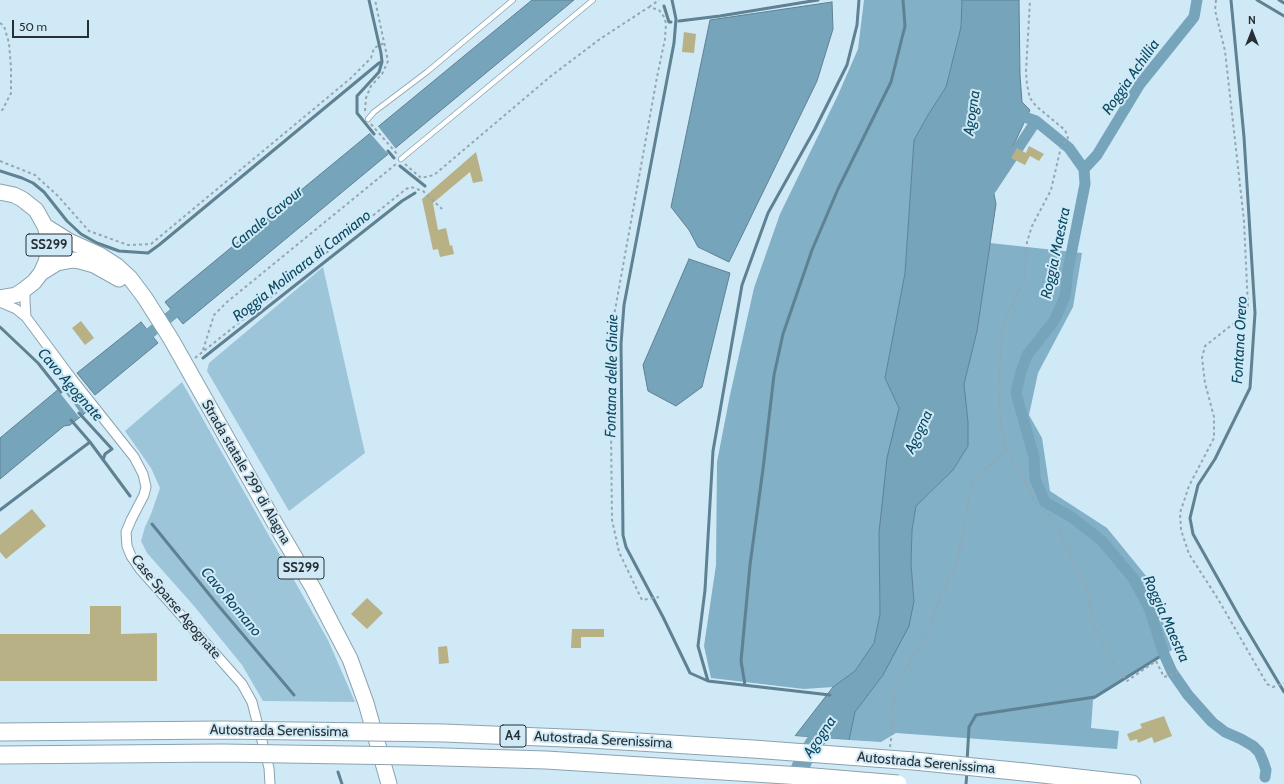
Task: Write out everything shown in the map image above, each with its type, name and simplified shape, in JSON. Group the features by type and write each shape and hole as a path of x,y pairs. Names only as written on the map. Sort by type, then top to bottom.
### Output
{"highway":[{"name":"Autostrada Serenissima","path":"0,732 223,730 444,733 589,739 914,761 1132,784"},
{"name":"Autostrada Serenissima","path":"0,755 222,753 546,760 802,776 898,784"}],"main road":[{"name":"SS299","path":"0,192 14,195 29,204 41,218 48,237 49,250 41,273 34,282 16,295 0,298"},
{"name":"Strada statale 299 di Alagna","path":"45,226 69,241 100,255 117,266 130,278 154,311 313,588 350,659 366,703 389,784"},
{"name":"Strada statale 299 di Alagna","path":"41,273 57,263 73,260 80,261 107,271 145,298"}],"street":[{"path":"26,289 26,318"},
{"name":"Case Sparse Agognate","path":"0,302 16,309 26,318 134,457 143,474 146,487 144,495 126,532 127,546 131,556 140,569 242,684 252,702 269,768 270,784"}],"lane":[{"path":"369,121 374,112 427,72 513,0"},
{"path":"399,158 594,0"}],"path":[{"path":"375,0 388,60 382,74 371,86 366,98 365,111 369,121 399,158 421,178 434,175 551,76 600,39 659,0"},
{"path":"1030,0 1026,71 1030,98 1036,106 1065,130 1068,138 1061,147 1051,190 1032,226 1027,242 1024,279 1003,325 999,399 1006,449 1036,502 1055,522 1086,585 1095,627 1110,658 1127,681 1156,661 1164,678 1181,671"},
{"path":"1216,0 1216,10 1225,52 1244,221 1248,307 1238,320 1205,346 1202,358 1205,383 1214,417 1214,438 1189,486 1180,513 1181,530 1189,554 1218,599 1267,684 1273,687 1284,683"},
{"path":"649,7 659,10 664,17 666,23 666,39 657,77 610,338 612,520 619,552 642,600 657,597"},
{"path":"0,23 4,26 9,43 11,68 11,94 0,112"},
{"path":"0,160 35,174 58,196 89,231 128,245 151,244 350,78 371,58 374,48 384,44"},
{"path":"202,352 214,315 226,302 399,158"},
{"path":"186,365 406,189 410,187 423,191 442,209"},
{"path":"890,747 894,688 925,637 940,598 957,563 972,479 1006,449"}],"shaded area":[{"path":"864,0 962,0 961,27 946,87 914,140 905,273 885,378 899,408 879,533 880,614 874,643 855,671 833,687 804,689 711,678 704,646 716,565 717,462 730,395 754,288 780,214 838,95 858,49"},
{"path":"990,243 1082,253 1073,307 1038,373 1029,415 1042,438 1050,491 1107,528 1151,582 1172,650 1093,700 1091,728 1119,731 1117,749 896,733 881,742 849,740 855,712 883,675 914,601 911,564 912,530 916,506 953,470 968,446 968,422 964,384 977,331"},
{"path":"323,267 365,453 289,511 207,371 209,363"},
{"path":"182,382 328,640 355,702 263,701 242,665 194,606 147,553 141,541 160,488 151,468 125,431"}],"water":[{"path":"532,0 574,0 183,324 165,302"},
{"path":"962,0 1019,0 1020,75 1022,102 1030,110 993,189 996,204 977,331 964,384 968,422 968,446 953,470 916,506 912,530 911,564 914,601 909,626 883,675 855,712 849,740 795,736 833,687 855,671 874,643 880,614 879,533 887,458 899,408 885,378 905,273 914,140 946,87 961,27"},
{"path":"832,2 833,29 817,81 729,262 698,247 689,230 671,207 710,20"},
{"path":"689,259 730,273 702,387 676,406 648,391 643,365"},
{"path":"141,322 158,343 95,395 77,373"},
{"path":"66,383 89,410 70,425 64,426 0,479 0,438"}],"pier":[{"path":"377,125 396,149 389,155 369,132"},
{"path":"68,381 90,408 88,410 66,383"},
{"path":"60,385 82,415 79,417 56,388"},
{"path":"793,736 851,740 849,742 795,738"}],"building":[{"path":"684,32 696,34 694,53 682,52"},
{"path":"1029,146 1044,154 1039,161 1030,156 1025,165 1011,158 1017,148 1026,153"},
{"path":"476,152 483,181 473,183 470,172 433,203 438,230 446,228 450,246 452,245 454,254 440,257 438,249 433,250 422,199"},
{"path":"81,321 94,338 85,345 72,328"},
{"path":"32,509 46,526 6,559 0,552 0,535"},
{"path":"367,598 383,613 367,629 351,614"},
{"path":"90,606 121,606 121,634 157,633 157,681 0,681 0,634 90,634"},
{"path":"572,629 604,629 604,637 581,637 581,648 571,648"},
{"path":"447,646 449,663 439,664 438,647"},
{"path":"1164,716 1172,736 1154,743 1152,737 1138,743 1137,739 1130,741 1127,734 1142,728 1140,724"}],"waterway":[{"name":"Roggia Molinara di Camiano","path":"369,0 382,62 379,72 357,96 357,113 374,134"},
{"name":"Fontana delle Ghiaie","path":"672,0 676,19 674,43 624,305 621,344 623,535 626,547 663,617 690,673 708,681 830,695"},
{"path":"679,21 818,0"},
{"path":"708,681 698,646 705,590 713,451 742,285 768,213 815,129 847,65 857,25 859,0"},
{"path":"745,685 741,661 750,565 774,375 783,334 812,250 838,189 891,82 905,26 903,0"},
{"name":"Roggia Achillia","path":"1084,169 1097,155 1140,84 1194,17 1197,0"},
{"name":"Fontana Orero","path":"1231,0 1244,137 1255,313 1250,388 1215,459 1198,485 1190,518 1193,534 1284,692"},
{"path":"1257,0 1284,16"},
{"path":"1279,0 1284,3"},
{"path":"664,6 669,22 671,22"},
{"path":"0,171 33,183 44,192 67,221 81,234 97,243 119,251 148,253 382,62"},
{"name":"Roggia Maestra","path":"1013,113 1036,121 1069,148 1084,169 1085,184 1068,270 1065,297 1054,321 1027,355 1016,393 1034,457 1035,479 1045,502 1073,518 1102,541 1133,578 1149,608 1164,654 1172,672 1188,695 1212,722 1225,732 1253,746 1259,752 1266,770 1265,777"},
{"path":"991,189 1036,121"},
{"name":"Roggia Molinara di Camiano","path":"388,151 394,158"},
{"name":"Roggia Molinara di Camiano","path":"400,166 425,186"},
{"name":"Roggia Molinara di Camiano","path":"203,358 402,201 415,193"},
{"name":"Canale Cavour","path":"138,343 185,304"},
{"name":"Cavo Agognate","path":"0,327 38,363 61,392"},
{"name":"Cavo Agognate","path":"79,413 112,449 105,454 103,460"},
{"name":"Cavo Romano","path":"71,420 90,442 130,496"},
{"path":"0,510 90,442"},
{"name":"Cavo Romano","path":"152,524 294,695"},
{"path":"967,762 969,727 976,715 1095,697 1164,654"},
{"name":"Agogna","path":"793,784 804,759 831,718"},
{"name":"Cavo Romano","path":"338,772 342,784"},
{"path":"966,784 967,772"}]}
